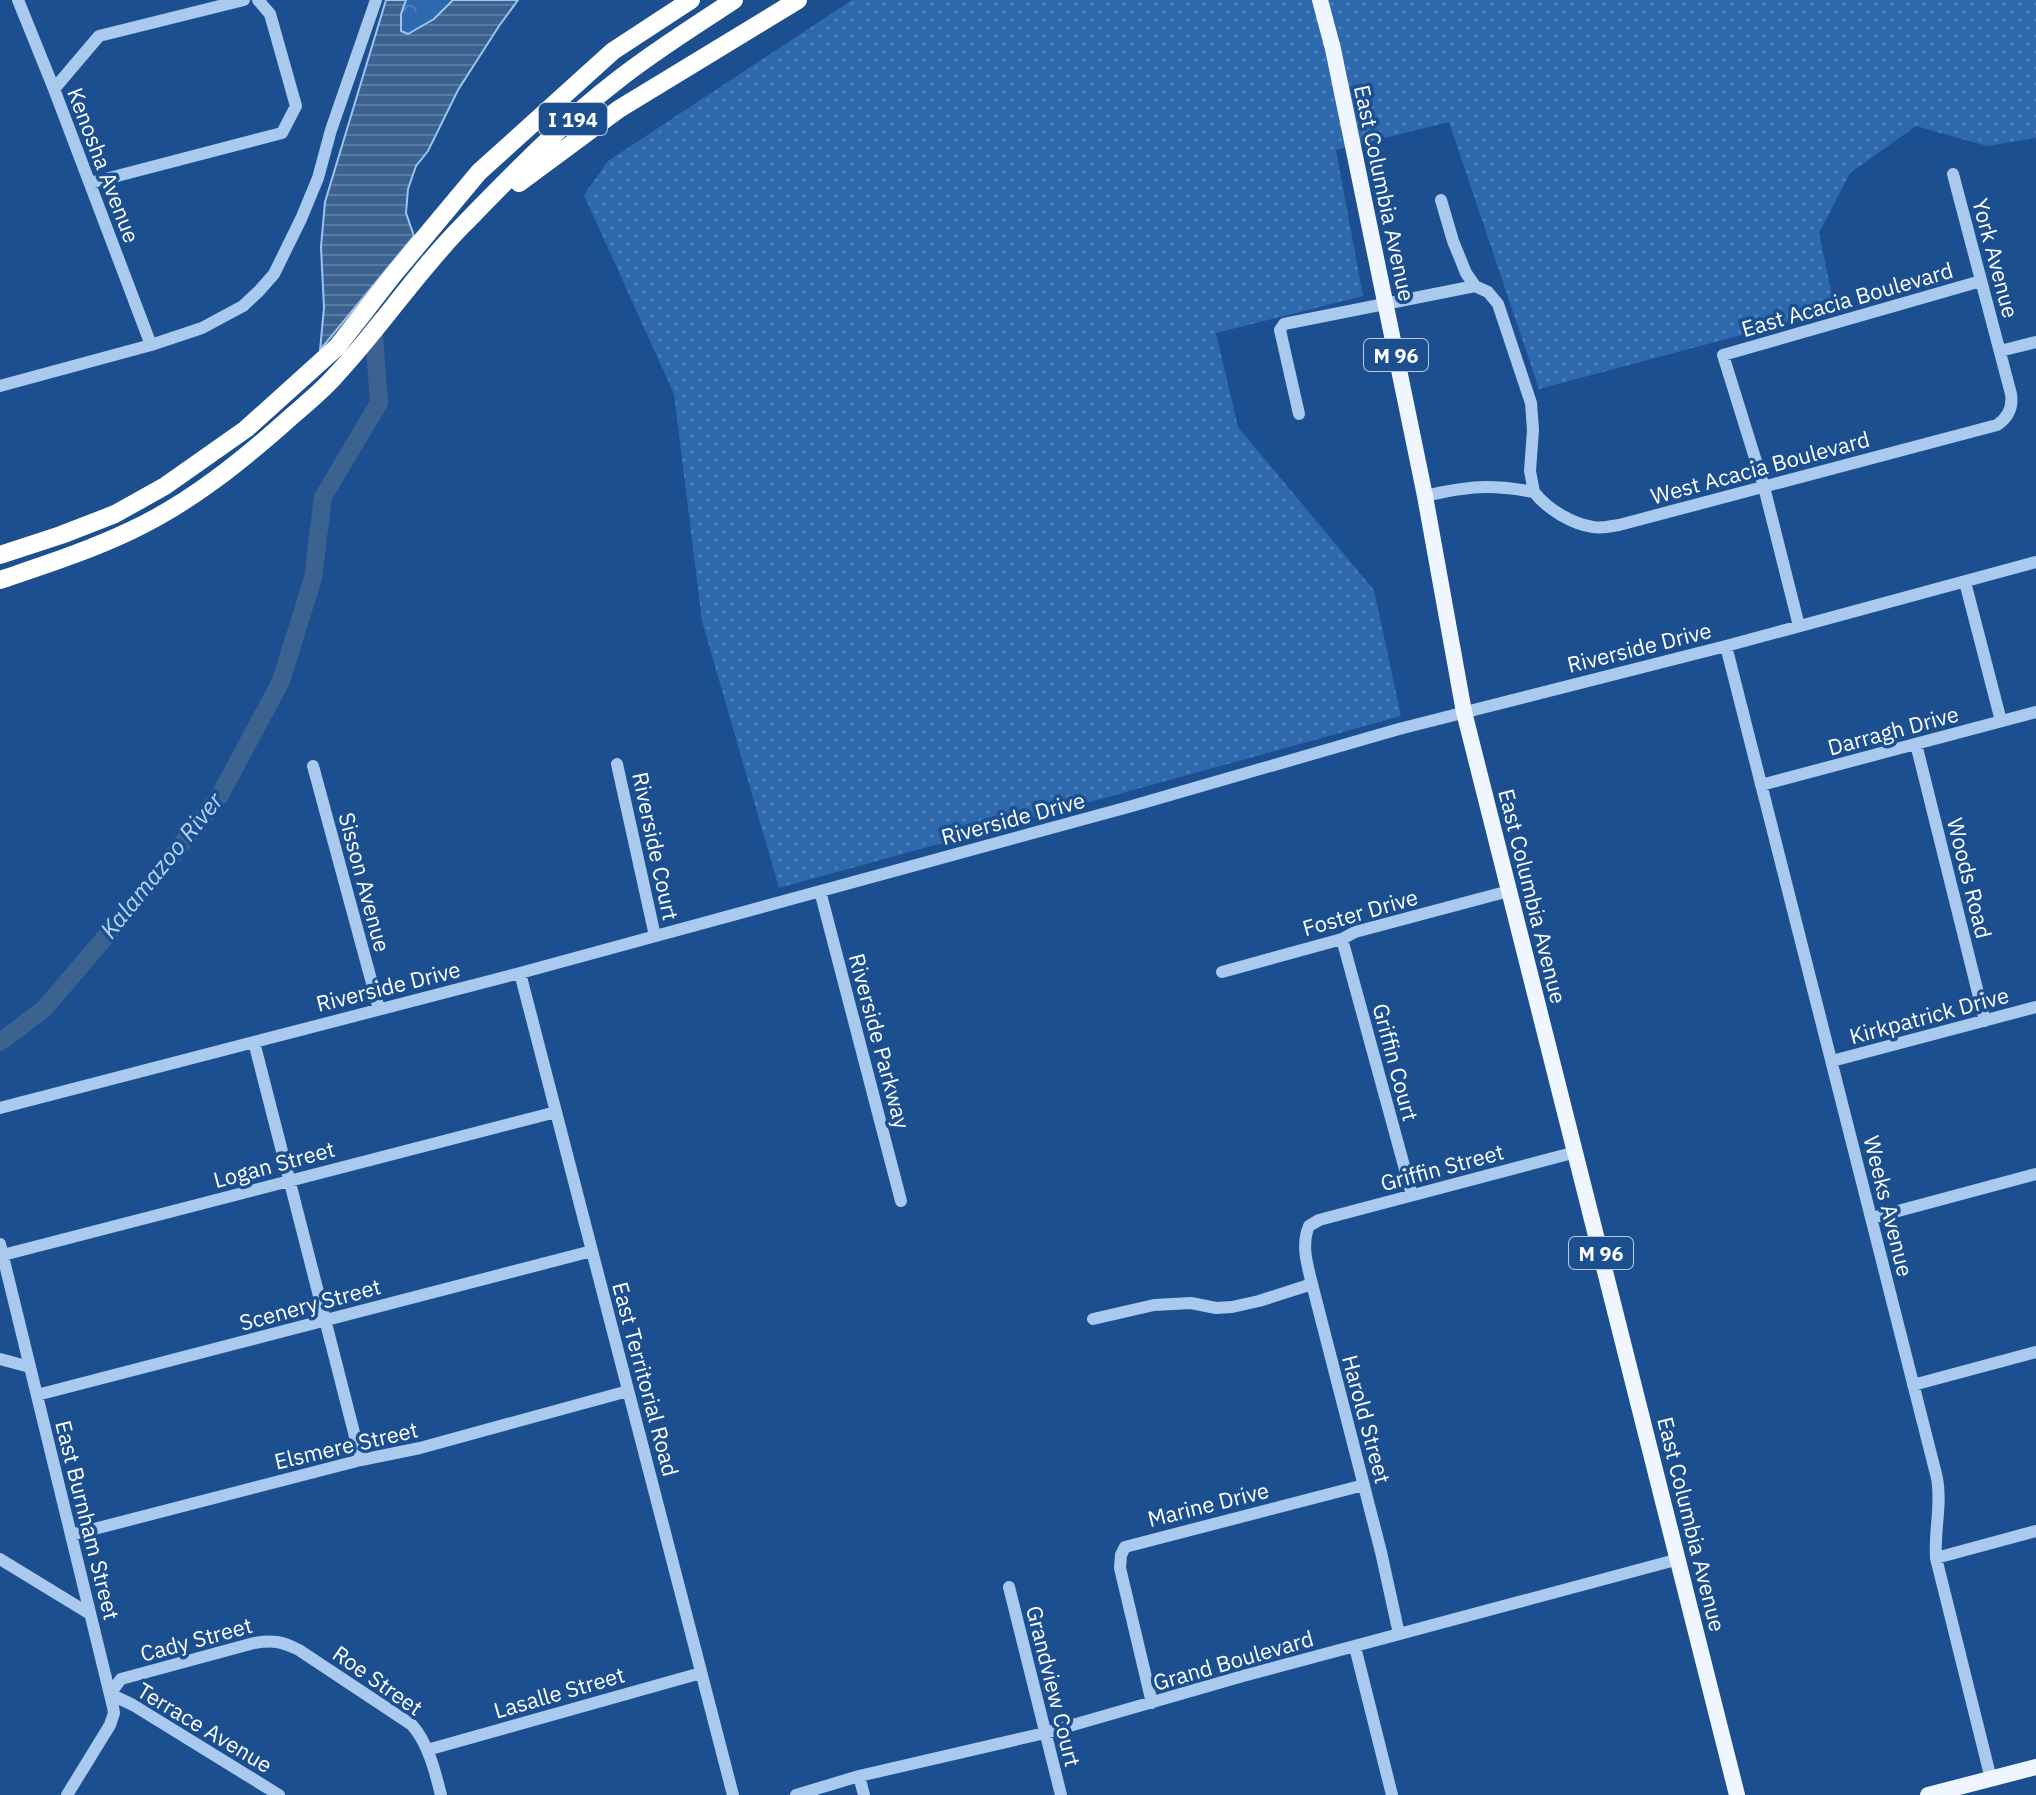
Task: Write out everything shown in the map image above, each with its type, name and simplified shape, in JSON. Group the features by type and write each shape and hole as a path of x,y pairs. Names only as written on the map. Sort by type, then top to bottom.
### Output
{"highway":[{"path":"657,23 685,0"},
{"name":"I 194","path":"0,555 115,514 165,486 246,429 337,347 479,172 613,51 691,0"},
{"name":"I 194","path":"0,580 72,556 131,531 182,503 256,448 333,379 462,225 564,126 672,40 734,0"},
{"path":"462,225 619,109 798,0"}],"main road":[{"name":"East Columbia Avenue","path":"1320,0 1333,49 1425,496 1464,712 1737,1795"},
{"path":"1928,1795 2036,1770"}],"street":[{"name":"Kenosha Avenue","path":"18,0 151,345"},
{"path":"54,89 99,36 244,0"},
{"path":"90,183 282,133 296,106 270,14 258,0"},
{"path":"0,386 151,345 202,328 243,306 274,274 301,219 318,178 331,130 376,0"},
{"name":"York Avenue","path":"1953,174 2000,351"},
{"path":"1425,496 1475,486 1534,492 1530,471 1531,403 1498,304 1488,292 1475,286 1466,273 1441,200"},
{"name":"East Acacia Boulevard","path":"1764,487 1723,355 1981,281"},
{"path":"1299,414 1280,330 1284,324 1475,286"},
{"path":"2000,351 2036,342"},
{"name":"West Acacia Boulevard","path":"1534,492 1575,523 1597,528 1619,525 1997,425 2006,418 2011,407 2011,394 2000,351"},
{"path":"1764,487 1799,626"},
{"name":"Riverside Drive","path":"0,1108 520,973 1132,806 1399,729 1726,646 2036,562"},
{"path":"1965,582 2001,721"},
{"name":"Weeks Avenue","path":"1726,646 1940,1492 1934,1541 1936,1558 1991,1779"},
{"name":"Darragh Drive","path":"1761,785 2036,712"},
{"name":"Woods Road","path":"1916,744 1985,1021"},
{"name":"Riverside Court","path":"617,764 655,936"},
{"name":"Sisson Avenue","path":"313,766 379,1009"},
{"name":"Riverside Parkway","path":"820,891 901,1201"},
{"name":"Foster Drive","path":"1222,972 1509,891"},
{"name":"Griffin Court","path":"1342,939 1412,1195"},
{"name":"East Territorial Road","path":"520,973 733,1795"},
{"name":"Kirkpatrick Drive","path":"1832,1061 2036,1007"},
{"path":"254,1042 361,1460"},
{"name":"Logan Street","path":"1,1249 289,1181 556,1112"},
{"name":"Griffin Street","path":"1319,1220 1576,1152"},
{"path":"1872,1218 2036,1174"},
{"name":"Harold Street","path":"1319,1220 1309,1226 1304,1250 1399,1634"},
{"name":"East Burnham Street","path":"1,1249 114,1710 110,1725 67,1795"},
{"name":"Scenery Street","path":"37,1395 592,1251"},
{"path":"1093,1319 1154,1305 1191,1303 1216,1308 1232,1307 1312,1284"},
{"path":"1913,1385 2036,1352"},
{"path":"0,1359 30,1367"},
{"name":"Elsmere Street","path":"71,1535 361,1460 420,1448 628,1391"},
{"name":"Marine Drive","path":"1152,1703 1120,1568 1125,1547 1364,1485"},
{"path":"1936,1558 2036,1531"},
{"path":"0,1559 90,1614"},
{"name":"Grand Boulevard","path":"796,1795 859,1776 1045,1733 1679,1559"},
{"name":"Grandview Court","path":"1009,1587 1061,1795"},
{"name":"Cady Street","path":"110,1694 121,1679 254,1643 273,1640 299,1650"},
{"path":"1355,1647 1392,1795"},
{"name":"Roe Street","path":"299,1650 412,1725 427,1750"},
{"name":"Lasalle Street","path":"427,1750 701,1673"},
{"name":"Terrace Avenue","path":"110,1694 279,1795"},
{"path":"427,1750 441,1795"},
{"path":"859,1776 864,1795"}],"green space":[{"path":"406,0 453,0 434,19 408,34 401,31 401,14"},
{"path":"852,0 2036,0 2036,138 1987,146 1916,126 1850,173 1819,233 1835,310 1539,389 1449,122 1336,150 1363,296 1216,333 1238,427 1374,590 1401,716 779,888 702,621 674,394 584,195 608,161"}],"shaded area":[{"path":"386,0 406,0 401,14 401,31 408,34 434,19 453,0 518,0 458,90 428,151 416,166 408,189 406,213 414,236 320,350 324,308 321,247 325,202"}],"waterway":[{"name":"Kalamazoo River","path":"0,1042 44,1009 147,888 220,795 281,681 313,578 323,497 379,403 373,321"}]}
